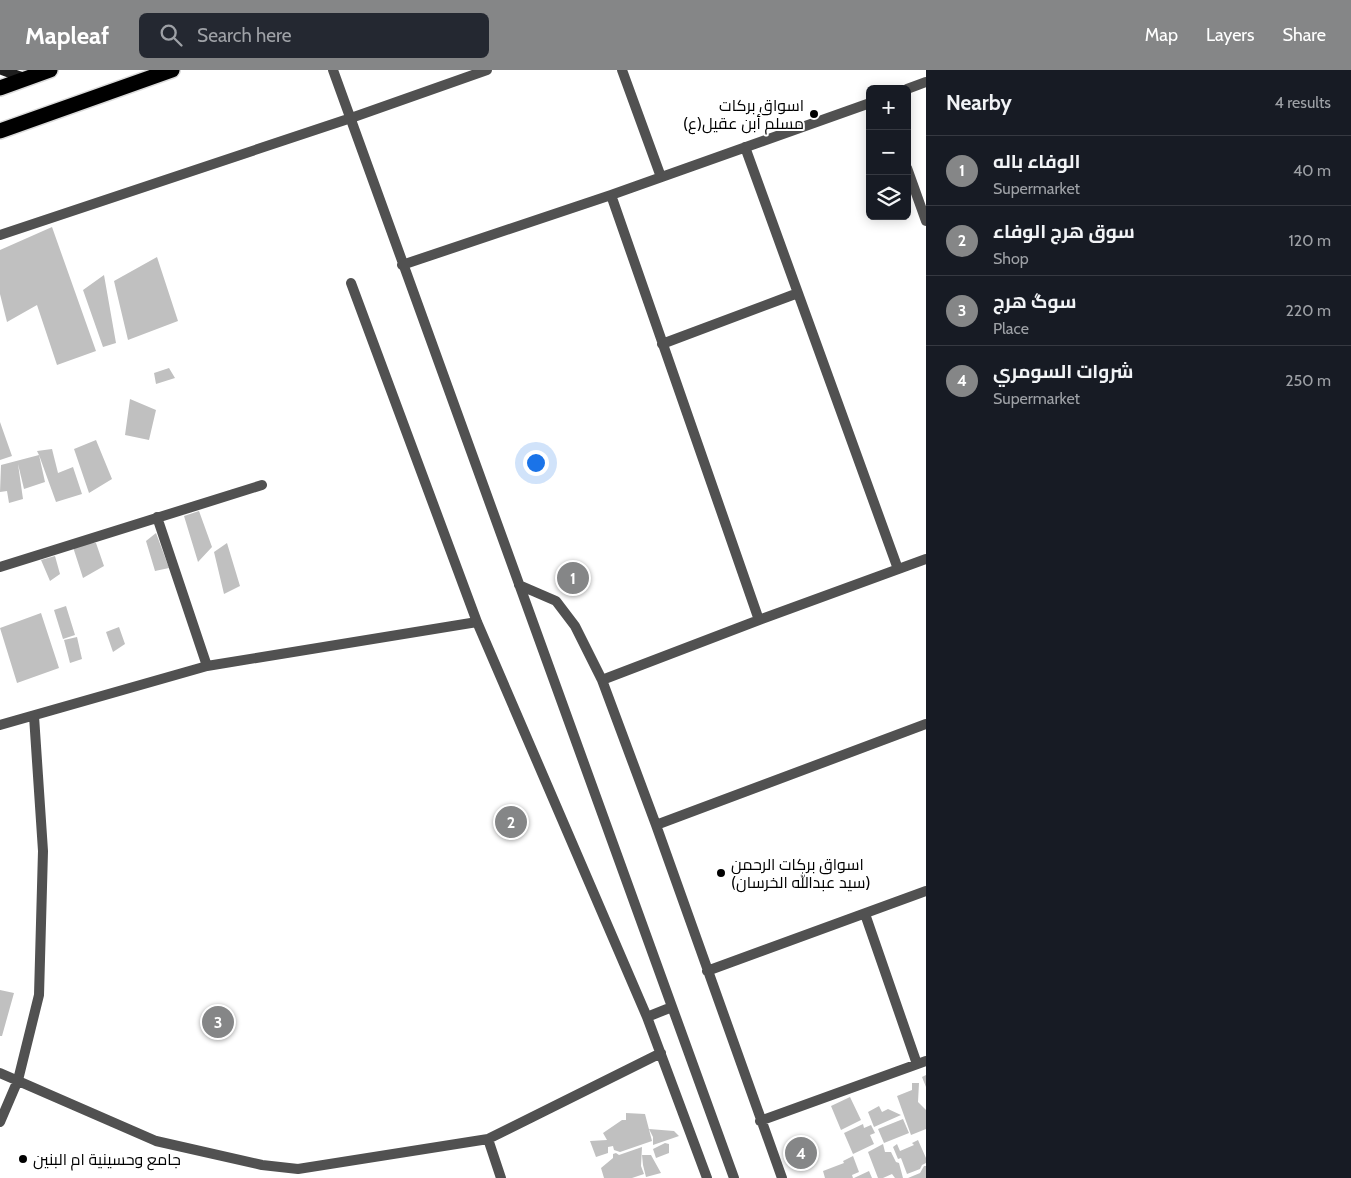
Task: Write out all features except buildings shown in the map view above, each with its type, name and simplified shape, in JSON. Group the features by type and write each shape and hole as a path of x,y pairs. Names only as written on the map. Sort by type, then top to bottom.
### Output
{"highway":[{"path":"0,88 50,70"},
{"path":"0,131 172,70"}],"street":[{"path":"2,70 27,78"},
{"path":"333,70 734,1178"},
{"path":"0,235 351,118 487,70"},
{"path":"622,70 661,177"},
{"path":"911,88 926,82"},
{"path":"402,265 611,195 866,104"},
{"path":"745,147 898,569"},
{"path":"910,175 926,221"},
{"path":"611,195 758,620"},
{"path":"351,283 477,622 648,1016 707,1178"},
{"path":"662,344 798,293"},
{"path":"0,567 262,485"},
{"path":"157,517 207,666"},
{"path":"602,680 758,620 926,559"},
{"path":"519,585 556,601 575,626 602,680 782,1178"},
{"path":"0,724 207,666 477,622"},
{"path":"0,1122 18,1080 39,995 43,851 34,716"},
{"path":"656,825 926,724"},
{"path":"707,971 926,892"},
{"path":"760,1120 922,1063 865,914"},
{"path":"648,1016 672,1007"},
{"path":"0,1074 18,1080 156,1141 298,1173 488,1139 661,1053"},
{"path":"488,1139 501,1178"}],"place":[{"name":"اسواق بركات مسلم أبن عقيل(ع)","path":"814,114"},
{"name":"الوفاء باله","path":"573,578"},
{"name":"سوق هرج الوفاء","path":"511,822"},
{"name":"اسواق بركات الرحمن (سيد عبدالله الخرسان)","path":"721,873"},
{"name":"سوگ هرج","path":"218,1022"},
{"name":"شروات السومري","path":"801,1153"},
{"name":"جامع وحسينية ام البنين","path":"23,1159"}]}
